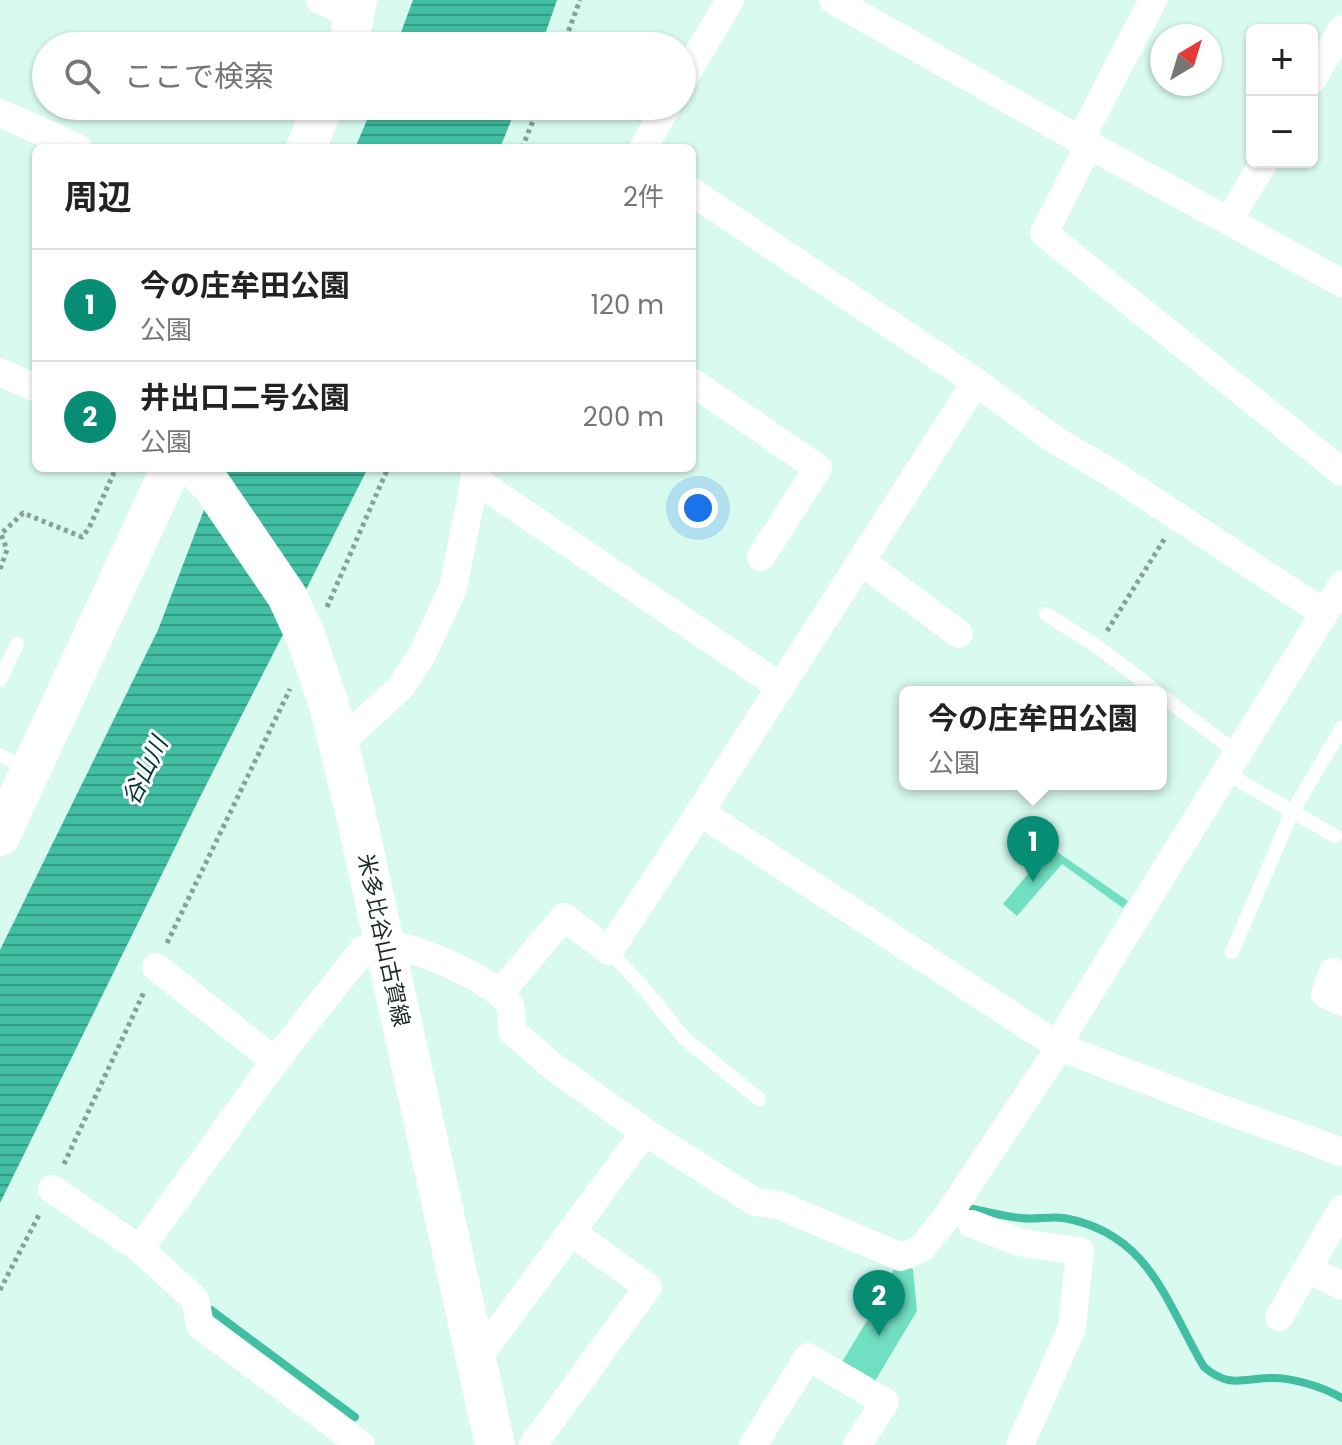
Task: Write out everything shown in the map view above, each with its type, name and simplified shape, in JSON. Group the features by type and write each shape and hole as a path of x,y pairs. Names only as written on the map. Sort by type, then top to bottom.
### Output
{"main road":[{"path":"308,144 317,120"},
{"path":"0,836 15,762 169,472"},
{"name":"米多比谷山古賀線","path":"203,477 287,596 308,643 329,705 495,1445"}],"street":[{"path":"696,57 730,0"},
{"path":"833,0 1085,143 1342,283"},
{"path":"1153,0 1044,233 1342,472"},
{"path":"1318,70 1342,29"},
{"path":"0,113 69,144"},
{"path":"645,144 659,120"},
{"path":"1229,220 1260,168"},
{"path":"696,195 976,382 1052,438 1324,613"},
{"path":"0,372 32,386"},
{"path":"500,993 564,917 609,951 976,382"},
{"path":"696,385 818,468 761,557"},
{"path":"338,745 400,688 422,655 453,588 475,474 781,687"},
{"path":"861,561 959,634"},
{"path":"140,1249 275,1061 363,950 383,944 430,955 472,975 500,993 510,1005 512,1031 555,1068 645,1132 755,1202 779,1205 901,1257 922,1248 946,1218 1060,1047 1068,1027 1342,585"},
{"path":"700,812 1060,1047 1342,1152"},
{"path":"156,967 275,1061"},
{"path":"1333,972 1325,994 1342,1002"},
{"path":"477,1359 645,1132"},
{"path":"52,1189 140,1249 195,1299 200,1325 361,1445"},
{"path":"1279,1317 1342,1209"},
{"path":"972,1224 1022,1243 1080,1251 1072,1328 1020,1445"},
{"path":"533,1445 648,1287 571,1232"},
{"path":"1309,1269 1342,1286"},
{"path":"753,1445 808,1357 885,1402 857,1445"}],"lane":[{"path":"1046,614 1098,647 1150,686"},
{"path":"0,680 17,644"},
{"path":"1167,701 1232,763 1292,812 1335,836"},
{"path":"1232,952 1292,812 1342,728"},
{"path":"609,951 684,1038 759,1099"}],"path":[{"path":"568,32 580,0"},
{"path":"524,144 533,120"},
{"path":"0,569 7,550 1,534 23,513 82,537 114,472"},
{"path":"308,643 386,472"},
{"path":"1098,647 1179,517"}],"shaded area":[{"path":"1050,847 1128,901 1123,908 1062,864 1017,916 1003,904"},
{"path":"896,1263 913,1269 917,1311 875,1381 842,1362 886,1289"}],"water":[{"path":"413,0 557,0 546,32 401,32"},
{"path":"367,120 511,120 502,144 357,144"},
{"name":"谷山川","path":"218,472 366,472 199,799 0,1203 0,950 158,630"}],"waterway":[{"path":"973,1209 1032,1219 1064,1218 1093,1226 1117,1239 1152,1274 1204,1367 1213,1374 1235,1381 1269,1378 1297,1381 1342,1398"},
{"path":"211,1310 355,1417"}],"place":[{"name":"今の庄牟田公園","path":"1033,882"},
{"name":"井出口二号公園","path":"879,1336"}]}
